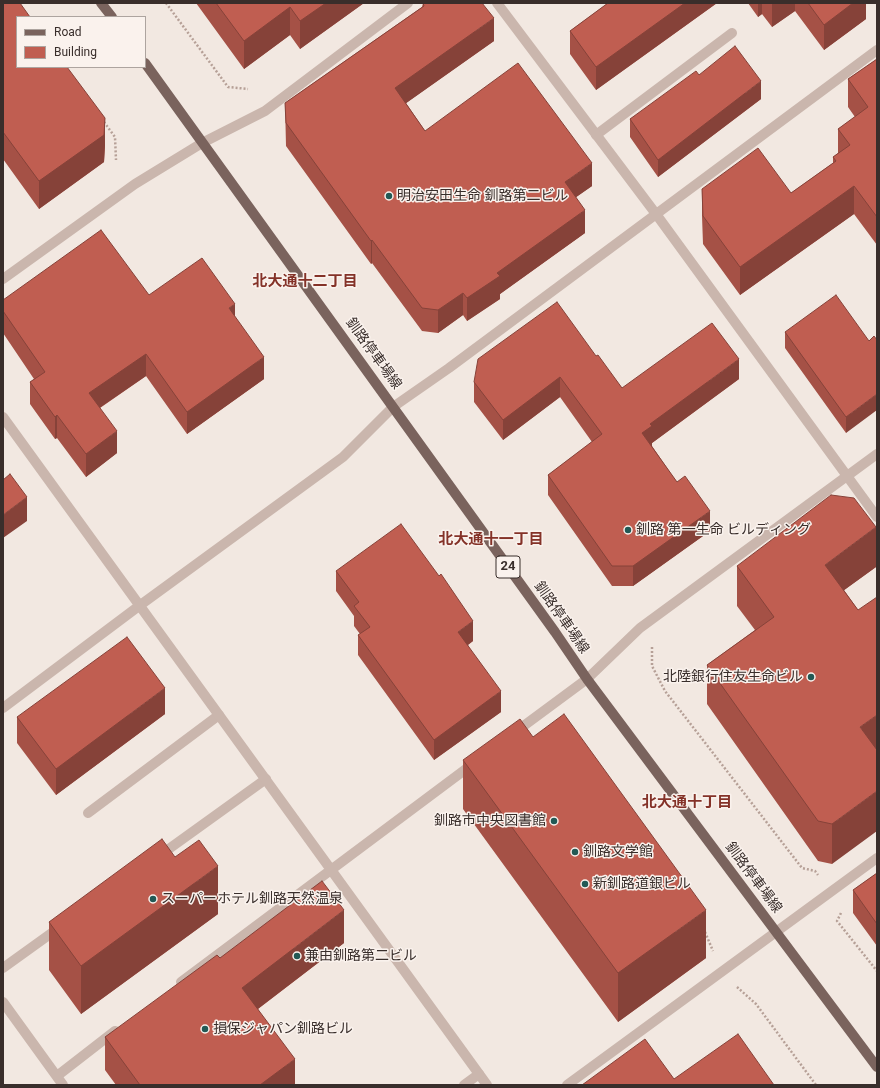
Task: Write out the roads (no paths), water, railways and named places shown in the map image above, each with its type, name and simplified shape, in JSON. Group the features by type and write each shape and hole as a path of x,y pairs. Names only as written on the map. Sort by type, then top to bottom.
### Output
{"main road":[{"path":"101,3 111,16"},
{"name":"釧路停車場線","path":"146,64 393,407 586,679 877,1067"}],"street":[{"path":"3,279 135,184 202,143 265,111 408,3"},
{"path":"497,3 656,214 877,517"},
{"path":"596,135 732,33"},
{"path":"3,708 139,606 344,457 393,407 449,368 877,50"},
{"path":"3,417 139,606 332,869 487,1085"},
{"path":"507,738 586,679 640,628 877,454"},
{"path":"88,812 219,715"},
{"path":"175,986 483,756"},
{"path":"150,862 266,779"},
{"path":"567,1085 777,933 877,858"},
{"path":"3,968 67,922"},
{"path":"3,1002 63,1085"},
{"path":"57,1076 125,1024"},
{"path":"464,1085 479,1074"}],"place":[{"name":"明治安田生命 釧路第二ビル","path":"389,196"},
{"name":"釧路 第一生命 ビルディング","path":"628,530"},
{"name":"北陸銀行住友生命ビル","path":"811,677"},
{"name":"釧路市中央図書館","path":"554,821"},
{"name":"釧路文学館","path":"575,852"},
{"name":"新釧路道銀ビル","path":"585,884"},
{"name":"スーパーホテル釧路天然温泉","path":"153,899"},
{"name":"兼由釧路第二ビル","path":"297,956"},
{"name":"損保ジャパン釧路ビル","path":"205,1029"}],"district":[{"name":"北大通十二丁目","path":"305,282"},
{"name":"北大通十一丁目","path":"491,540"},
{"name":"北大通十丁目","path":"687,803"}]}
